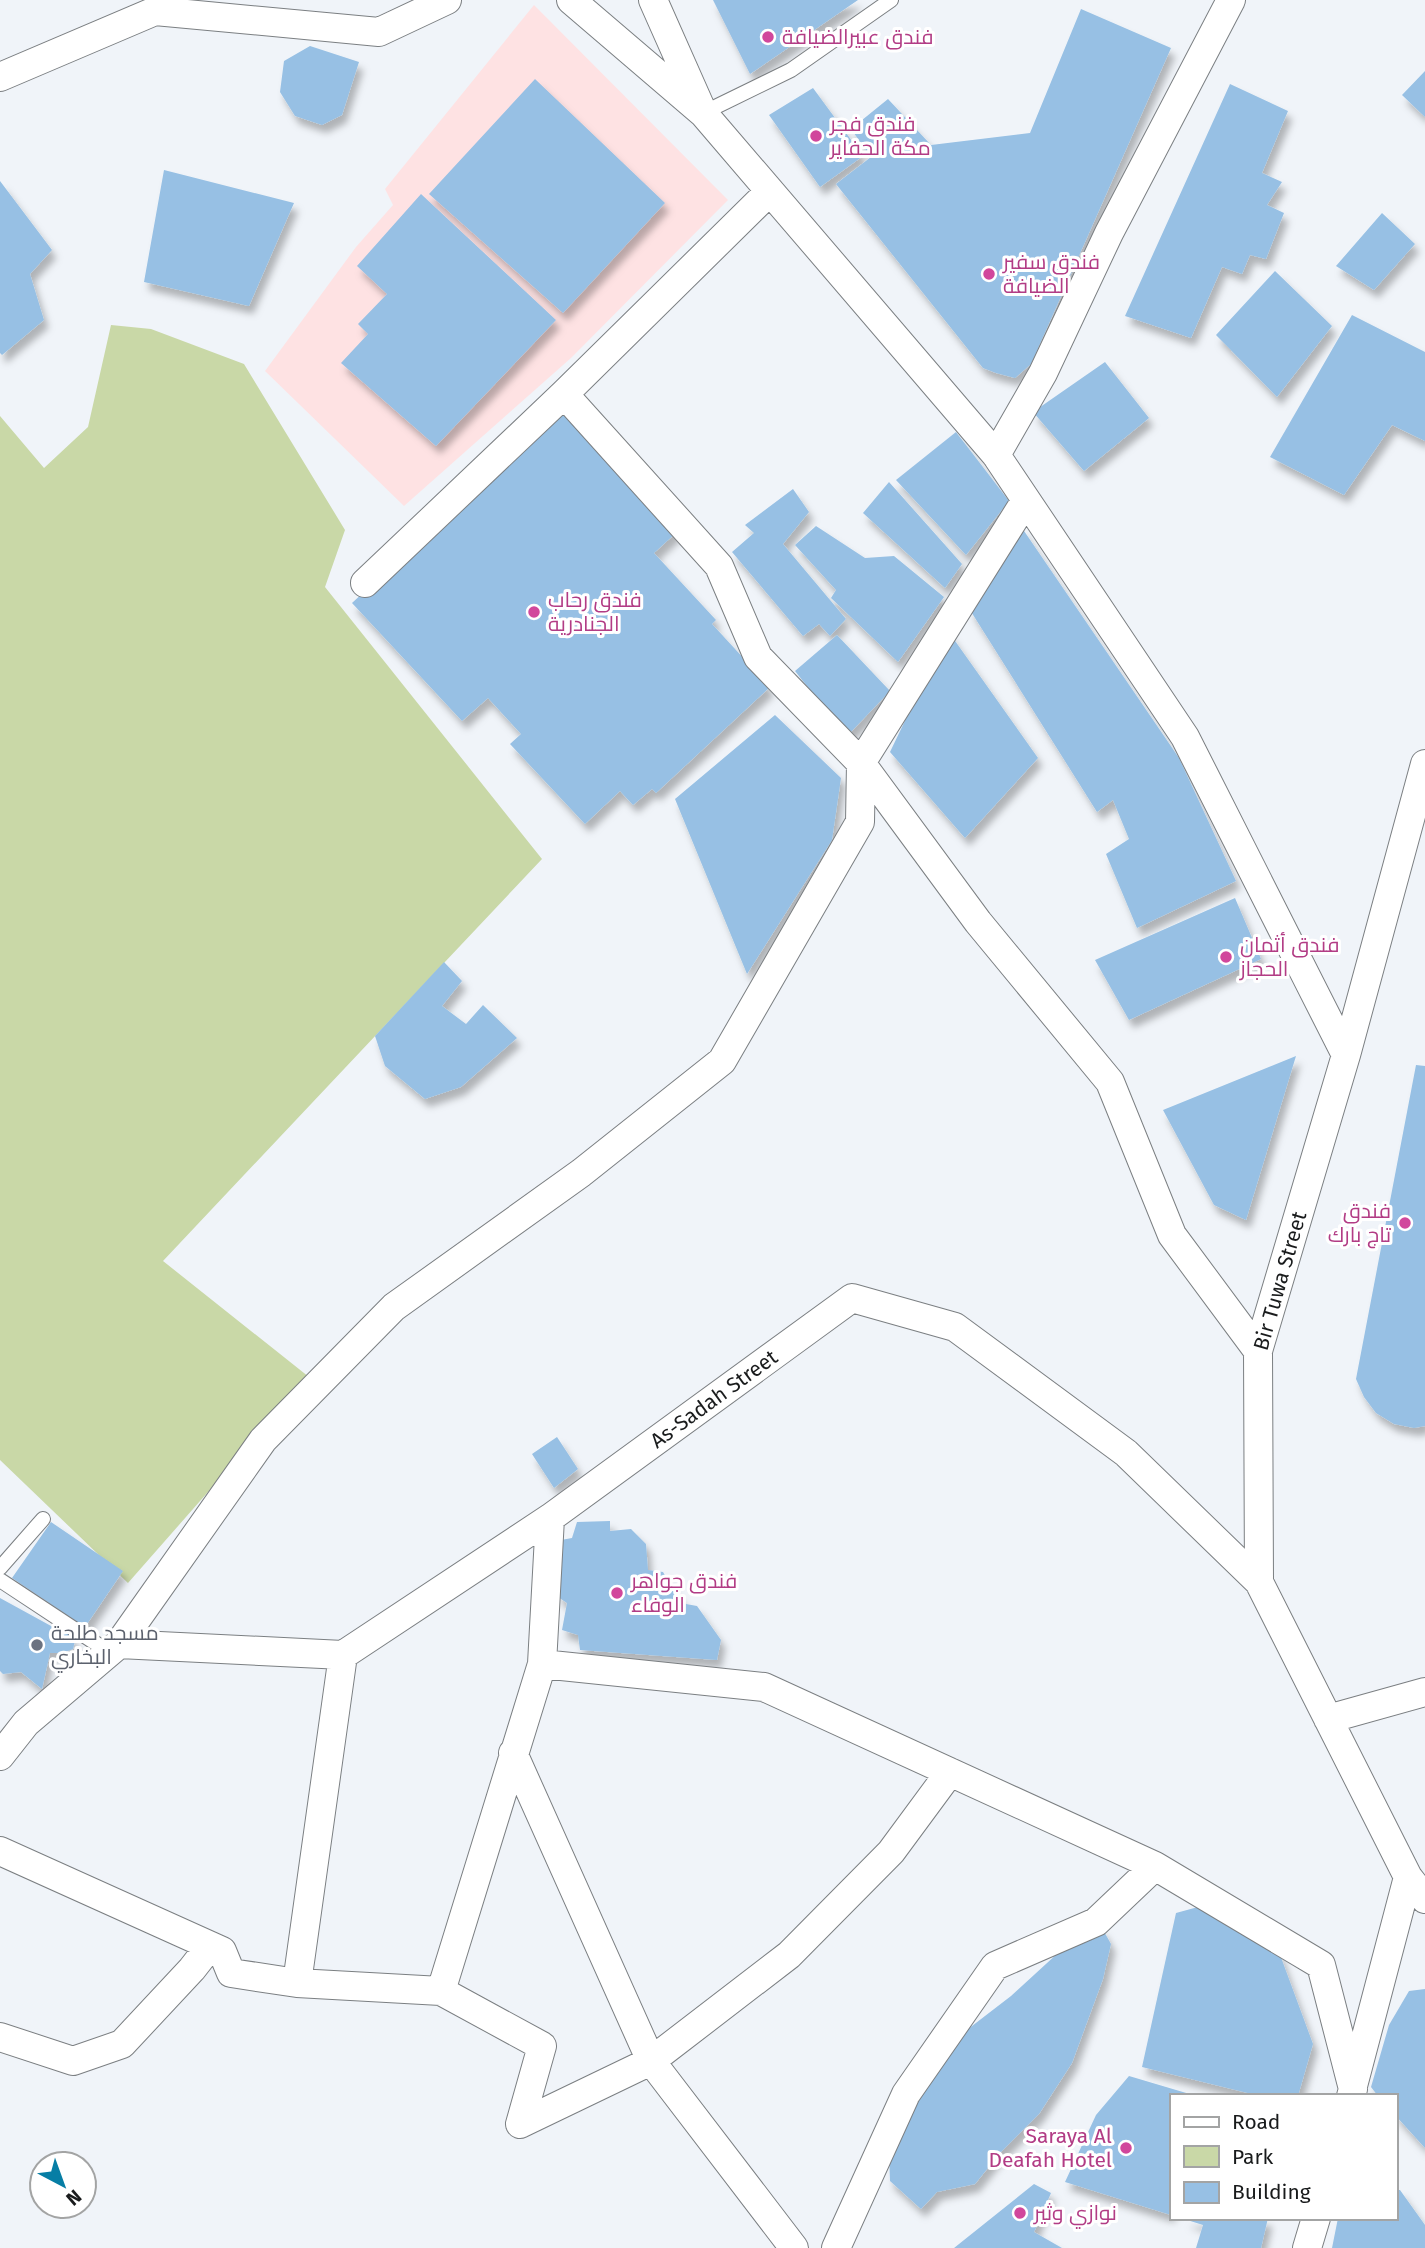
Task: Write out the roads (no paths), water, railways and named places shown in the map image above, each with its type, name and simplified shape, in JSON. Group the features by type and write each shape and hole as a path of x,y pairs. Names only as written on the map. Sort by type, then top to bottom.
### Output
{"street":[{"path":"0,77 155,10 379,32 447,0"},
{"path":"571,0 704,113 996,455 1185,737 1346,1055"},
{"path":"653,0 704,113"},
{"path":"996,455 1043,373 1109,233 1231,0"},
{"path":"365,583 564,394 770,191"},
{"path":"564,394 719,566 758,657 861,763 978,922 1110,1082 1172,1235 1258,1351"},
{"path":"0,1756 26,1723 114,1648 263,1440 394,1307 581,1173 722,1061 860,822 861,763 1026,500"},
{"name":"Bir Tuwa Street","path":"1417,1888 1259,1582 1258,1351 1346,1055 1425,764"},
{"name":"As-Sadah Street","path":"343,1655 550,1518 852,1298 955,1327 1126,1454 1259,1582"},
{"path":"441,1991 542,1664 550,1518"},
{"path":"114,1648 343,1655 297,1983"},
{"path":"542,1664 764,1686 1155,1866 1321,1965 1352,2092"},
{"path":"1328,1719 1425,1692"},
{"path":"513,1753 651,2061 794,2248"},
{"path":"0,1851 222,1951 231,1973 297,1983 441,1991 542,2046 520,2123 651,2061 789,1955 891,1852 950,1772"},
{"path":"836,2248 906,2094 995,1966 1096,1922 1155,1866"},
{"path":"1352,2092 1417,1888"},
{"path":"0,2037 73,2061 122,2044 210,1946"},
{"path":"1307,2248 1315,2220"}],"lane":[{"path":"704,113 791,70 891,0"},
{"path":"0,1568 43,1519"},
{"path":"0,1580 114,1648"}],"place":[{"name":"فندق عبيرالضيافة","path":"768,37"},
{"name":"فندق فجر مكة الحفاير","path":"816,136"},
{"name":"فندق سفير الضيافة","path":"989,274"},
{"name":"فندق رحاب الجنادرية","path":"534,612"},
{"name":"فندق أثمان الحجاز","path":"1226,957"},
{"name":"فندق تاج بارك","path":"1405,1223"},
{"name":"فندق جواهر الوفاء","path":"617,1593"},
{"name":"مسجد طلحة البخاري","path":"37,1645"},
{"name":"Saraya Al Deafah Hotel","path":"1126,2148"},
{"name":"نوازي وثير","path":"1020,2213"}]}
